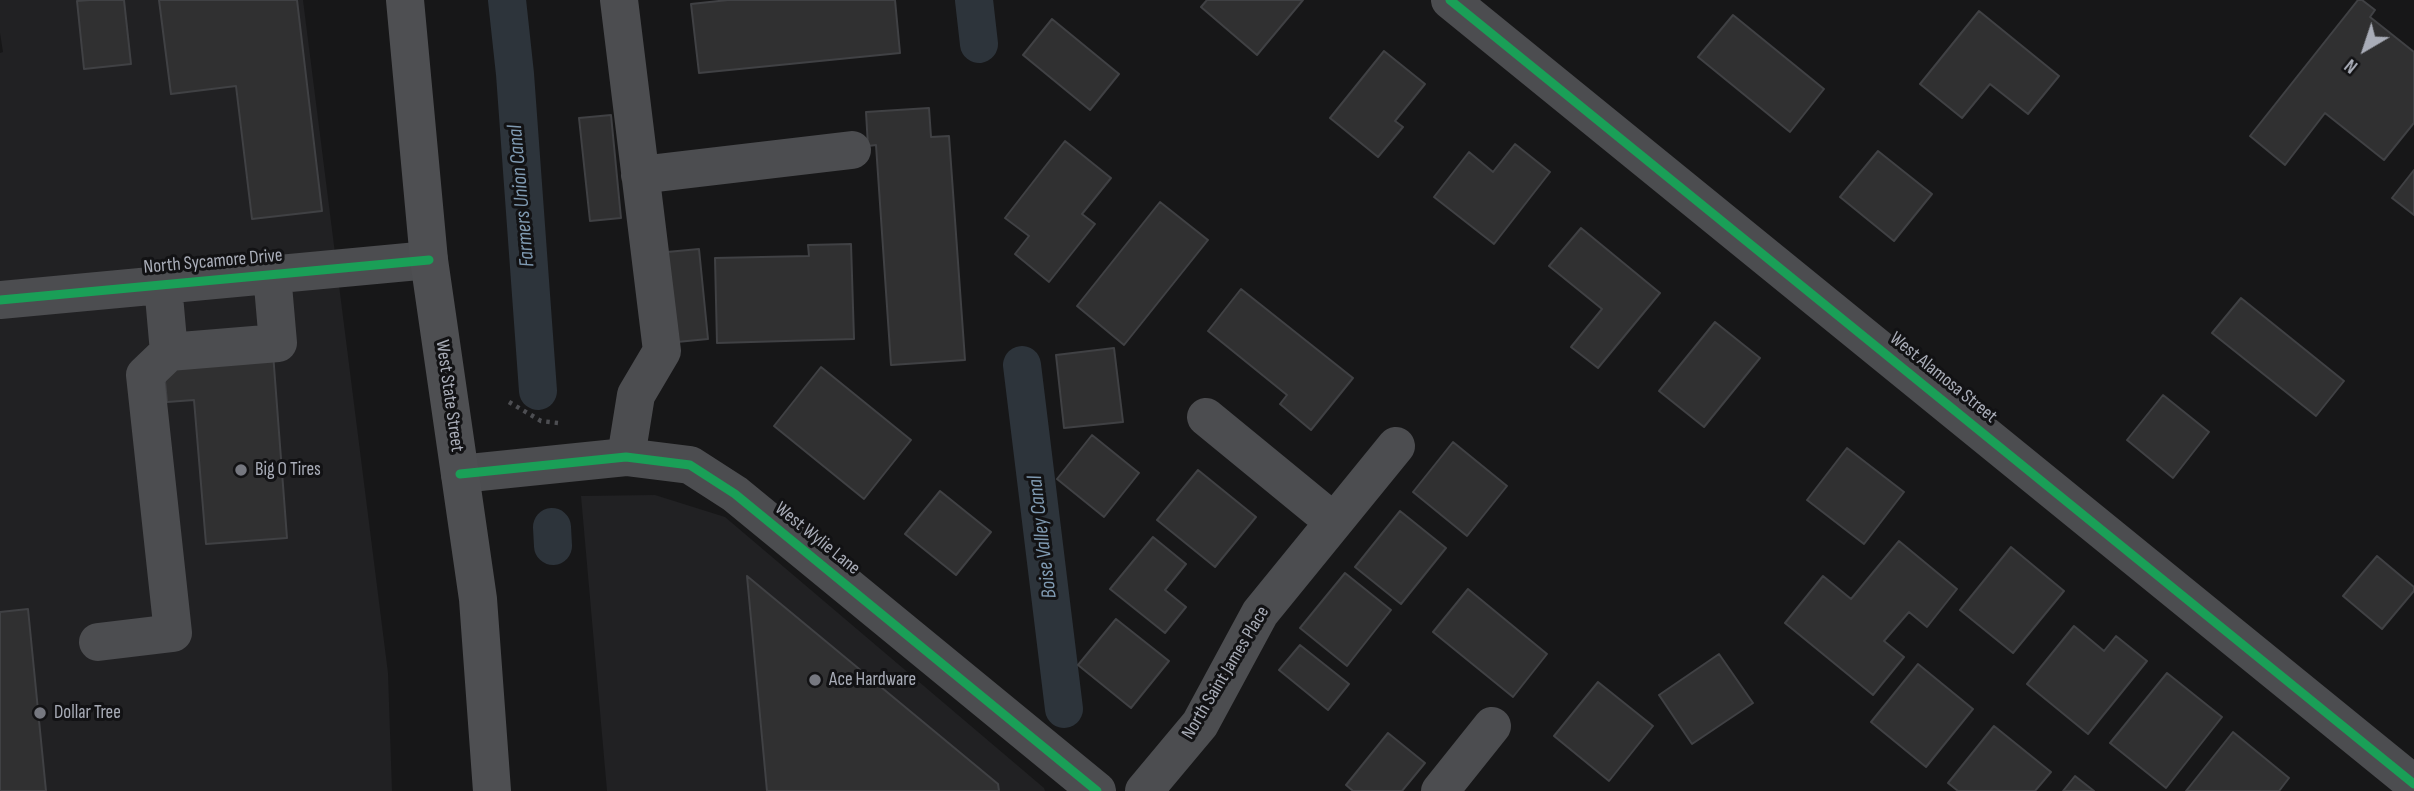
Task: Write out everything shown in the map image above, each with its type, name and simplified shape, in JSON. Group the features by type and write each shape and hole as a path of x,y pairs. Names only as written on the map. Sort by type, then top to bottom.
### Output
{"main road":[{"name":"West State Street","path":"405,0 429,260 478,599 492,791"}],"street":[{"path":"619,0 662,351 636,395 626,457"},
{"name":"West Alamosa Street","path":"1464,4 2414,784"},
{"path":"640,175 852,150"},
{"name":"North Sycamore Drive","path":"0,300 429,260"},
{"path":"98,642 173,634 145,375 169,352 278,343 272,274"},
{"path":"163,285 169,352"},
{"path":"1206,417 1334,522"},
{"name":"North Saint James Place","path":"1144,791 1200,724 1261,613 1396,446"},
{"name":"West Wylie Lane","path":"460,474 626,457 690,465 735,494 1097,791"},
{"path":"1440,791 1492,726"}],"path":[{"path":"509,402 541,421 563,424"}],"shaded area":[{"path":"0,0 303,0 388,673 392,791 0,791 0,53 3,52"},
{"path":"655,495 725,517 1045,791 607,791 581,496"}],"building":[{"path":"124,0 131,64 84,69 77,1"},
{"path":"159,0 297,0 322,211 252,219 236,86 171,94"},
{"path":"728,0 895,0 900,53 699,73 691,4"},
{"path":"1207,0 1303,0 1257,55 1201,7"},
{"path":"2358,0 2375,10 2370,17 2414,52 2414,123 2384,160 2325,113 2285,165 2250,136"},
{"path":"1979,11 2059,76 2028,114 1990,84 1962,118 1920,84"},
{"path":"1733,15 1824,89 1790,132 1698,57"},
{"path":"1052,19 1119,74 1090,110 1023,55"},
{"path":"1384,51 1425,84 1395,121 1403,127 1378,157 1330,118"},
{"path":"929,108 931,137 949,136 965,360 891,365 876,145 868,146 866,112"},
{"path":"611,115 621,218 590,221 579,118"},
{"path":"1065,141 1111,178 1082,214 1095,224 1049,282 1015,254 1029,236 1005,218"},
{"path":"1515,144 1550,172 1494,244 1434,197 1469,152 1493,172"},
{"path":"1878,151 1932,194 1894,241 1840,197"},
{"path":"2414,170 2414,215 2392,198"},
{"path":"1160,202 1208,240 1124,345 1077,306"},
{"path":"1581,228 1660,293 1598,368 1571,347 1602,309 1549,266"},
{"path":"851,244 854,339 717,343 715,258 809,256 808,245"},
{"path":"699,249 708,339 677,342 667,252"},
{"path":"1241,289 1353,378 1311,430 1280,404 1287,395 1208,331"},
{"path":"2241,298 2344,381 2316,416 2212,333"},
{"path":"1715,322 1760,358 1704,427 1659,391"},
{"path":"1114,348 1123,422 1064,428 1056,355"},
{"name":"Big O Tires","path":"273,353 287,538 206,544 194,400 167,402 163,360"},
{"path":"821,367 911,440 864,499 774,426"},
{"path":"2163,395 2209,432 2173,478 2127,440"},
{"path":"1092,435 1139,473 1104,517 1057,479"},
{"path":"1453,442 1507,486 1467,536 1413,492"},
{"path":"1847,448 1904,492 1864,544 1807,500"},
{"path":"1198,470 1256,517 1215,567 1157,520"},
{"path":"940,491 991,532 956,575 905,534"},
{"path":"1400,511 1446,548 1401,604 1355,567"},
{"path":"1153,537 1186,564 1165,590 1186,607 1165,633 1110,589"},
{"path":"1899,541 1957,589 1927,627 1909,612 1884,641 1904,657 1873,695 1785,623 1823,576 1851,599"},
{"path":"2011,547 2064,591 2013,653 1960,610"},
{"path":"2377,556 2414,587 2414,591 2382,629 2343,596"},
{"path":"1345,573 1391,610 1347,666 1300,628"},
{"name":"Ace Hardware","path":"747,576 998,784 999,791 767,791"},
{"path":"1468,589 1547,654 1513,697 1433,632"},
{"path":"28,609 46,791 0,791 0,612"},
{"path":"1116,619 1169,661 1131,708 1078,665"},
{"path":"2074,626 2104,651 2116,636 2147,661 2088,734 2027,684"},
{"path":"1300,645 1349,684 1328,710 1279,670"},
{"path":"1719,654 1753,703 1692,744 1659,695"},
{"path":"1918,664 1973,709 1926,767 1871,722"},
{"path":"2167,673 2222,717 2166,788 2110,743"},
{"path":"1598,682 1653,726 1609,781 1554,736"},
{"path":"1994,726 2051,772 2035,791 1958,791 1948,783"},
{"path":"2233,732 2289,778 2279,791 2186,791"},
{"path":"1388,733 1425,763 1402,791 1353,791 1346,785"},
{"path":"2075,776 2094,791 2063,791"}],"waterway":[{"name":"Farmers Union Canal","path":"507,0 515,74 538,391"},
{"name":"Boise Valley Canal","path":"974,0 979,44"},
{"name":"Boise Valley Canal","path":"1022,365 1064,709"},
{"name":"Farmers Union Canal","path":"552,527 553,546"}],"cycle path":[{"path":"1450,0 2414,784"},
{"path":"0,300 429,260"},
{"path":"460,474 626,457 690,465 735,494 1097,791"}],"place":[{"name":"Big O Tires","path":"241,470"},
{"name":"Ace Hardware","path":"815,680"},
{"name":"Dollar Tree","path":"40,713"}]}
